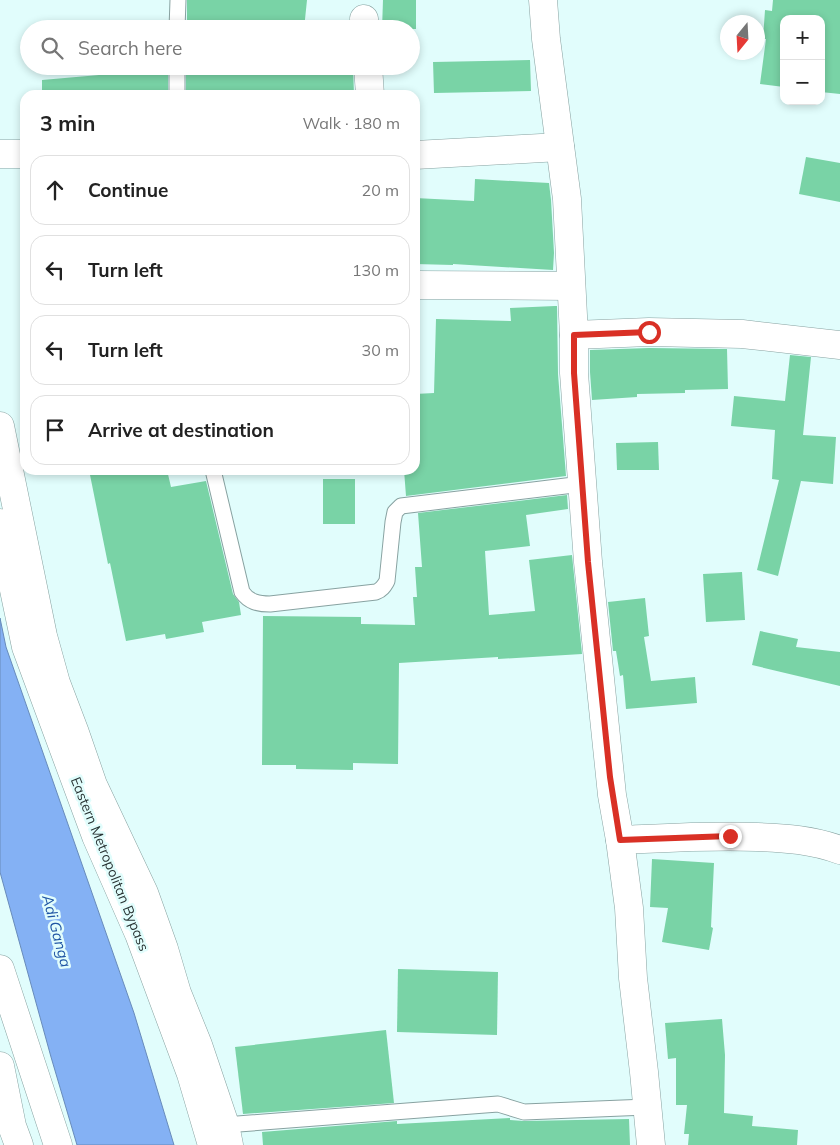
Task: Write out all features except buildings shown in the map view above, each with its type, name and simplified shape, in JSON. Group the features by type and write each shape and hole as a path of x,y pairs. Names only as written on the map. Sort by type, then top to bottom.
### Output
{"street":[{"path":"543,0 546,39 567,198 574,335 574,373 588,562 610,777 629,908 633,978 651,1145"},
{"path":"369,75 370,90"},
{"path":"420,155 560,147"},
{"path":"0,154 20,154"},
{"path":"420,285 571,286"},
{"path":"574,335 649,332 742,334 840,345"},
{"path":"0,426 6,487 56,683 94,785 144,893 177,993 198,1044 222,1138"},
{"name":"Eastern Metropolitan Bypass","path":"0,523 26,647 96,836 143,943 191,1074 222,1138"},
{"path":"620,840 730,836 772,837 825,844 840,850"},
{"path":"0,969 58,1145"},
{"path":"0,1066 12,1126 19,1145"}],"lane":[{"path":"177,20 178,0"},
{"path":"176,90 177,75"},
{"path":"215,475 242,592 249,600 260,604 380,591 386,581 395,512 401,506 582,484"},
{"path":"222,1138 498,1104 524,1112 647,1108"}],"water":[{"name":"Adi Ganga","path":"0,618 6,647 134,1013 174,1145 77,1145 0,872"}],"route":[{"path":"649,332 574,335 578,439 588,562 612,795 620,840 730,836"}]}
